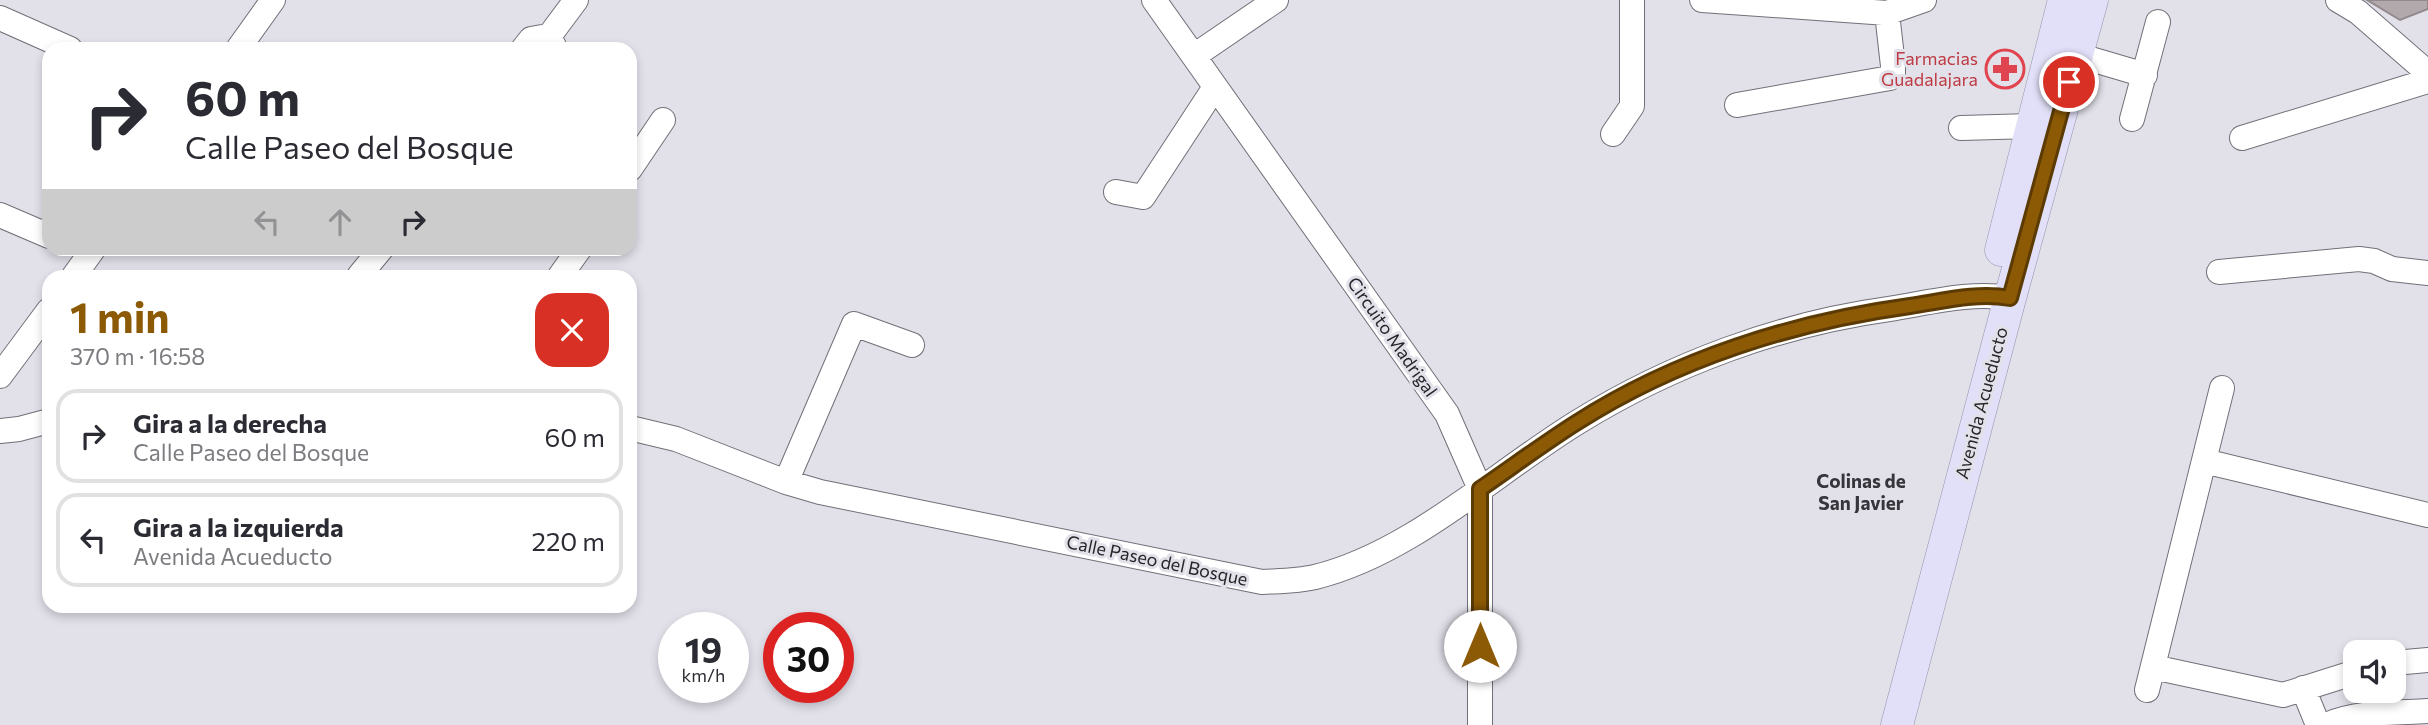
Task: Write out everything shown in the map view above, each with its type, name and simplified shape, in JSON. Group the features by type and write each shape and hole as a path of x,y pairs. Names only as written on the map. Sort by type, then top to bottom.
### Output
{"main road":[{"name":"Avenida Acueducto","path":"1898,725 2000,296 2032,126 2064,0"},
{"name":"Avenida Acueducto","path":"1876,725 2000,296 2092,0"}],"street":[{"path":"243,42 273,0"},
{"path":"552,42 576,0"},
{"name":"Circuito Madrigal","path":"1154,0 1447,414 1480,489 1480,725"},
{"path":"1194,56 1276,0"},
{"path":"1613,135 1632,106 1632,0"},
{"path":"1702,0 1793,4 1887,13 1924,0"},
{"path":"2338,0 2358,12 2428,73"},
{"path":"1737,105 1890,78 1893,66 1887,13"},
{"path":"0,18 55,42"},
{"path":"2132,119 2158,22"},
{"path":"528,42 536,37 547,42"},
{"path":"2077,55 2145,75"},
{"path":"2242,138 2428,81"},
{"path":"1116,192 1143,197 1215,87"},
{"path":"637,159 663,120"},
{"path":"1961,128 2032,126"},
{"path":"0,215 42,233"},
{"path":"2374,261 2394,254 2428,259"},
{"path":"364,270 375,256"},
{"path":"2219,272 2359,260 2374,261 2392,269 2428,273"},
{"name":"Calle Paseo del Bosque","path":"637,430 676,439 786,482 820,492 1262,582 1312,578 1385,551 1577,422 1632,392 1697,362 1755,340 1814,323 1873,311 2000,296"},
{"path":"0,376 42,319"},
{"path":"786,482 854,324 912,345"},
{"path":"2222,388 2150,678 2283,695 2343,676"},
{"path":"0,431 42,423"},
{"path":"2204,461 2428,515"},
{"path":"2406,662 2428,660"},
{"path":"2303,688 2318,725"},
{"path":"2326,725 2369,714 2428,711"}],"building":[{"path":"2367,0 2428,0 2428,9 2400,20"}],"place":[{"name":"Farmacias Guadalajara","path":"2005,69"}],"district":[{"name":"Colinas de San Javier","path":"1861,492"}],"route":[{"path":"1480,646 1480,489 1577,422 1632,392 1697,362 1755,340 1814,323 1873,311 1990,294 2010,298 2069,82"}]}
